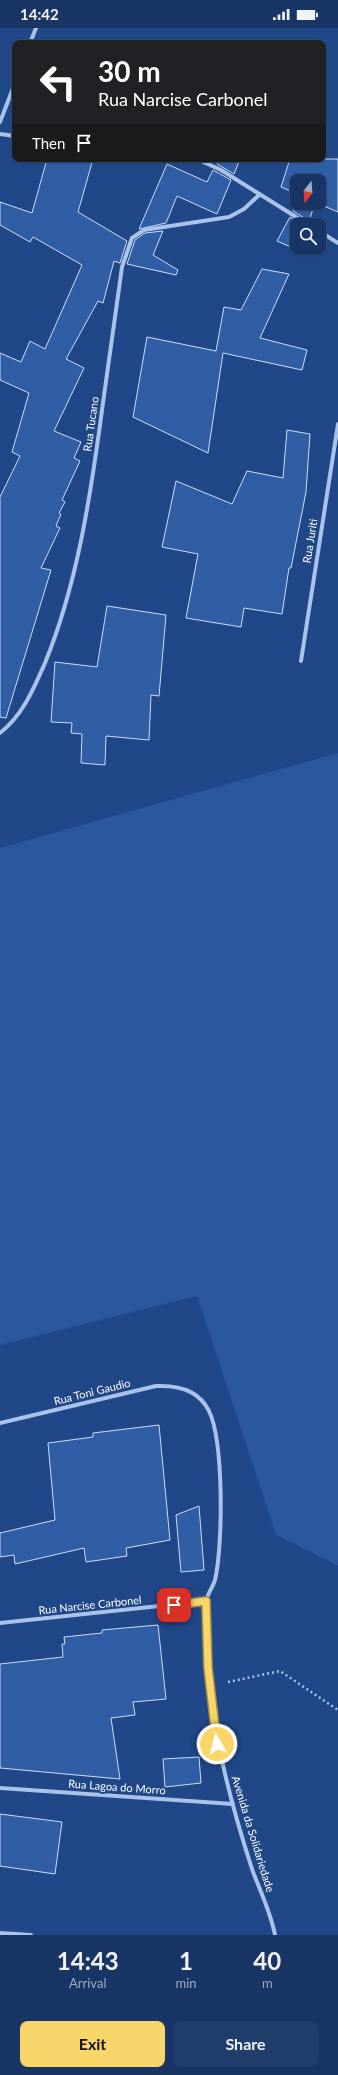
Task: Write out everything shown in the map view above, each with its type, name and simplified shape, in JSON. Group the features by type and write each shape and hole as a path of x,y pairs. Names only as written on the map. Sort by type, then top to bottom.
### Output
{"street":[{"path":"31,40 36,28"},
{"path":"0,122 12,91"},
{"path":"0,134 12,136"},
{"path":"204,162 221,170 297,218"},
{"name":"Rua Tucano","path":"0,733 9,726 31,695 50,650 67,599 90,498 122,267 132,238 144,230 229,217 244,209 259,195"},
{"path":"326,235 338,242"},
{"name":"Rua Juriti","path":"301,661 338,424"},
{"name":"Rua Toni Gaudio","path":"0,1423 156,1386 173,1385 189,1390"},
{"name":"Avenida da Solidariedade","path":"189,1390 204,1403 210,1412 217,1442 220,1512 218,1546 215,1580 206,1601 210,1685 217,1744 233,1804 275,1935"},
{"name":"Rua Narcise Carbonel","path":"0,1623 206,1601"},
{"name":"Rua Lagoa do Morro","path":"0,1788 233,1804"},
{"path":"0,1933 31,1935"}],"path":[{"path":"210,1685 280,1671 338,1710"}],"shaded area":[{"path":"338,753 338,1566 276,1535 197,1296 0,1345 0,848"}],"building":[{"path":"326,159 338,159 338,212 326,207 326,174 290,174 290,191 281,187 289,162 326,162"},
{"path":"46,162 92,162 78,212 127,241 120,263 114,261 103,303 98,301 66,359 84,368 54,431 81,442 74,458 80,461 62,500 65,502 59,513 61,514 56,526 60,528 41,568 51,570 6,718 0,717 0,497 20,456 12,452 29,393 0,380 0,353 21,362 30,341 45,349 82,265 33,237 30,242 0,225 0,202 32,213"},
{"path":"218,162 239,162 234,174 217,164"},
{"path":"167,164 207,182 213,170 231,180 217,214 177,196 166,223 139,229"},
{"path":"313,210 310,218 304,218 293,211"},
{"path":"290,217 292,218 290,218 290,247 277,241"},
{"path":"163,231 153,255 178,270 176,275 127,264 135,240 145,233"},
{"path":"262,269 289,274 260,338 307,350 302,370 223,353 208,453 133,417 147,337 216,351 224,307 241,310"},
{"path":"287,430 310,434 306,492 291,568 289,568 282,614 244,608 241,627 186,618 198,554 162,547 176,481 232,504 247,471 283,478"},
{"path":"107,606 166,615 159,696 151,695 149,740 106,736 105,765 81,763 82,734 71,733 72,723 51,722 55,662 97,667"},
{"path":"159,1425 170,1540 126,1548 127,1556 86,1562 84,1548 15,1564 14,1555 0,1557 0,1533 55,1520 48,1443 93,1437 93,1433"},
{"path":"199,1506 204,1570 181,1572 176,1515"},
{"path":"158,1625 166,1699 133,1702 135,1715 111,1718 120,1779 0,1768 0,1664 63,1657 62,1644 65,1644 64,1637 102,1633 102,1630"},
{"path":"199,1757 201,1783 165,1787 163,1759"},
{"path":"0,1814 62,1822 55,1874 0,1866"}],"route":[{"path":"174,1605 206,1601 208,1668 217,1744"}]}
